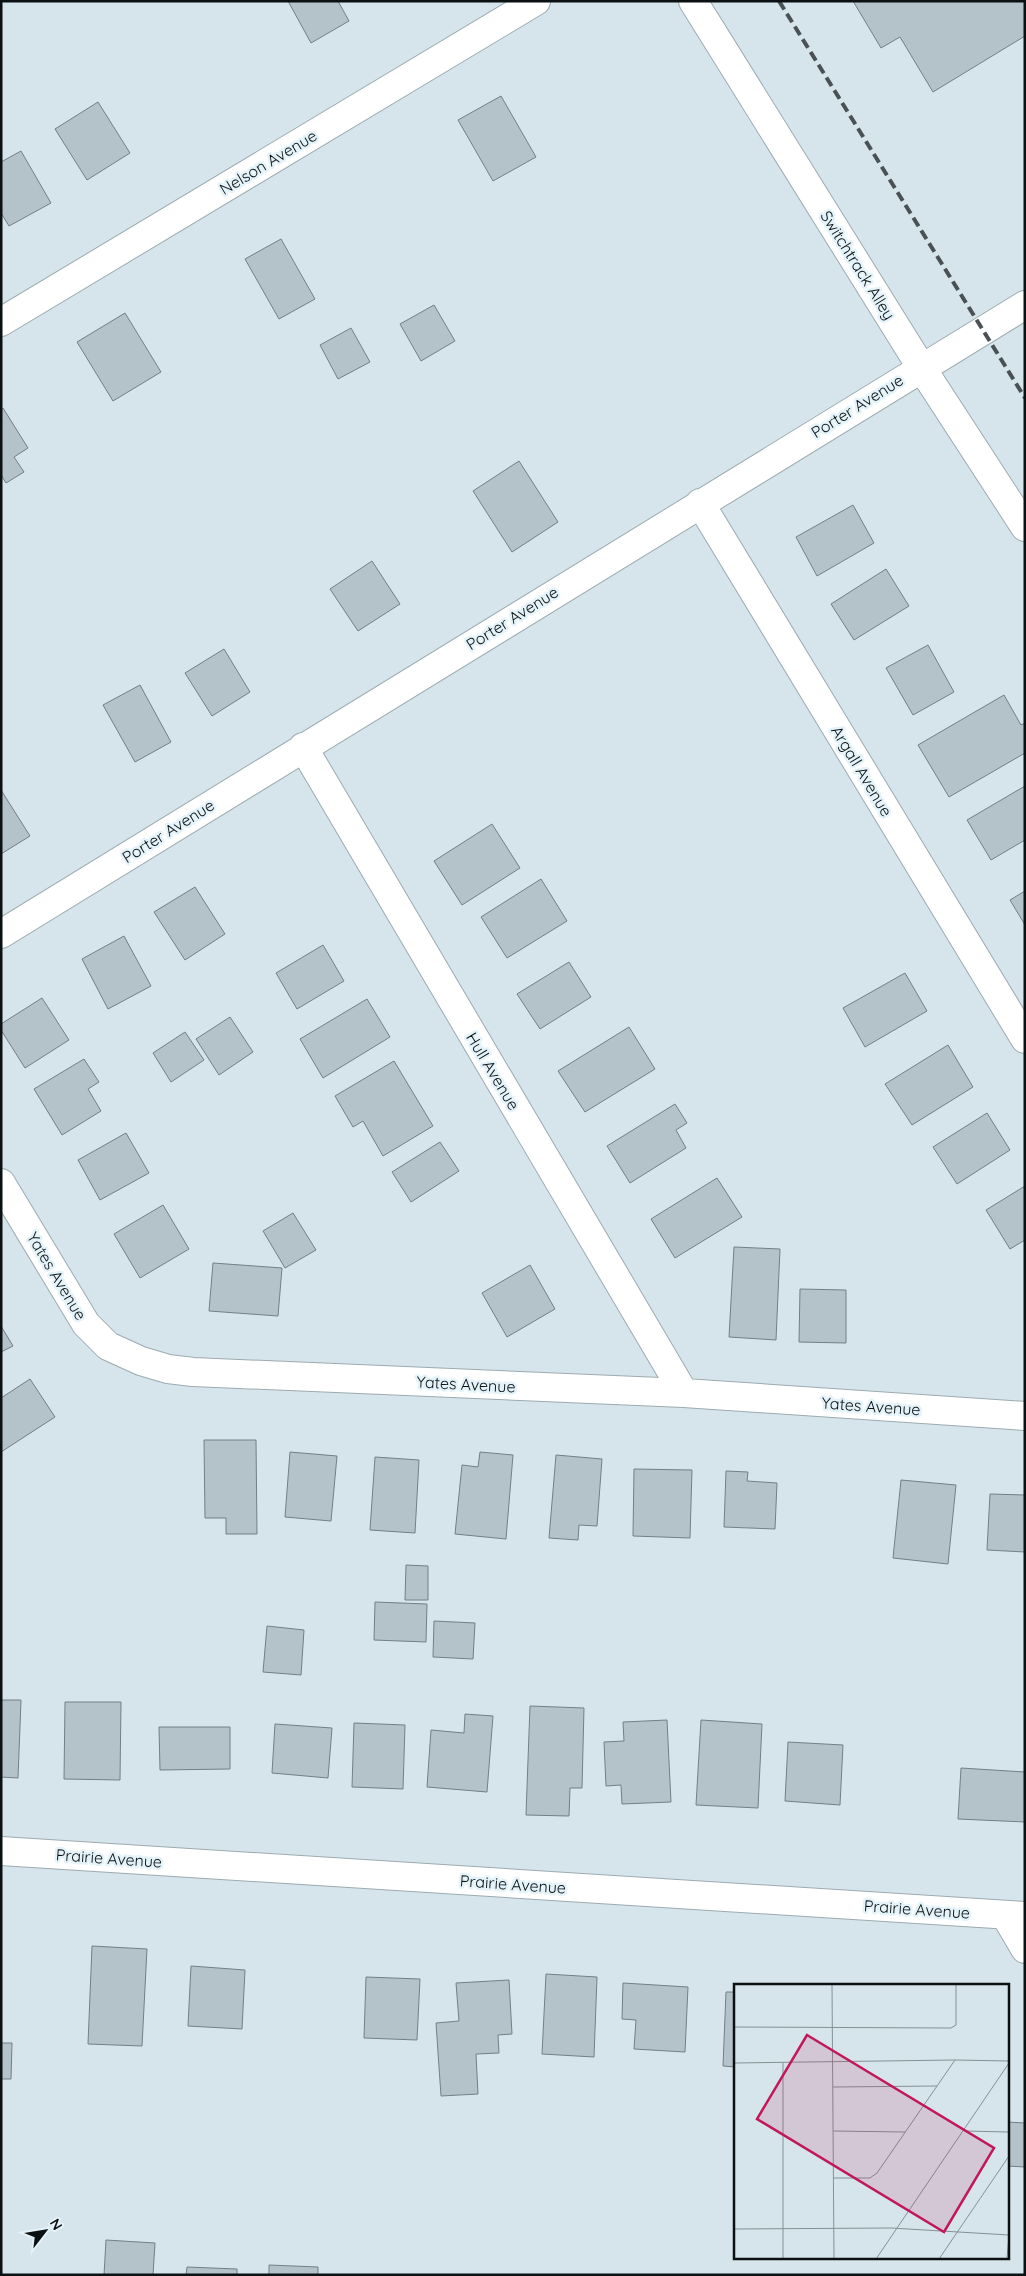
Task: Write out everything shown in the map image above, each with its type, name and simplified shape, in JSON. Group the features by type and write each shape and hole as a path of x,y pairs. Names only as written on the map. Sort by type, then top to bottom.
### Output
{"street":[{"name":"Nelson Avenue","path":"1,322 536,1"},
{"name":"Switchtrack Alley","path":"693,1 921,367 1025,527"},
{"name":"Porter Avenue","path":"1,934 921,367 1025,305"},
{"name":"Argall Avenue","path":"700,503 1025,1039"},
{"name":"Hull Avenue","path":"303,747 684,1394"},
{"name":"Yates Avenue","path":"1,1183 86,1324 108,1346 141,1361 168,1369 193,1372 684,1394 1025,1416"},
{"name":"Prairie Avenue","path":"1,1851 1015,1915"},
{"path":"1015,1915 1025,1949"}],"building":[{"path":"288,1 338,1 349,21 311,43"},
{"path":"853,1 1025,1 1025,36 933,92 900,37 881,48"},
{"path":"501,96 536,157 493,181 458,120"},
{"path":"98,102 130,153 87,180 55,129"},
{"path":"21,151 51,203 9,226 1,213 1,162"},
{"path":"281,239 315,299 279,319 245,259"},
{"path":"434,305 455,341 421,361 400,324"},
{"path":"125,313 161,372 113,401 77,342"},
{"path":"351,328 370,362 338,379 320,345"},
{"path":"3,408 28,448 14,457 24,472 6,483 1,475 1,409"},
{"path":"519,461 558,522 512,552 473,491"},
{"path":"853,505 874,543 817,576 796,537"},
{"path":"372,561 400,604 358,631 330,589"},
{"path":"886,569 909,606 854,640 831,604"},
{"path":"928,645 954,692 913,715 886,668"},
{"path":"224,649 250,692 212,716 185,673"},
{"path":"140,685 171,742 135,762 103,705"},
{"path":"1004,695 1021,725 1025,723 1025,753 949,797 918,745"},
{"path":"1025,786 1025,840 991,860 967,820"},
{"path":"1,790 30,836 1,854"},
{"path":"492,824 520,868 462,905 434,861"},
{"path":"541,879 567,921 507,958 481,917"},
{"path":"195,887 225,934 185,960 154,912"},
{"path":"1025,891 1025,925 1010,900"},
{"path":"124,936 151,986 108,1009 82,959"},
{"path":"323,945 344,981 297,1009 276,973"},
{"path":"569,962 591,997 540,1029 517,994"},
{"path":"905,973 927,1011 865,1047 843,1008"},
{"path":"42,998 69,1040 25,1068 1,1030 1,1024"},
{"path":"367,999 390,1037 323,1078 300,1039"},
{"path":"230,1017 253,1052 219,1075 196,1039"},
{"path":"629,1027 655,1069 585,1112 558,1071"},
{"path":"185,1032 204,1060 171,1082 153,1053"},
{"path":"948,1045 973,1087 912,1125 885,1084"},
{"path":"84,1059 99,1082 88,1089 101,1111 62,1135 34,1089"},
{"path":"394,1061 433,1126 383,1156 363,1121 353,1127 335,1096"},
{"path":"675,1104 687,1123 676,1130 686,1148 630,1183 607,1146"},
{"path":"987,1113 1010,1150 957,1184 933,1147"},
{"path":"126,1133 149,1173 100,1200 78,1160"},
{"path":"440,1142 459,1171 411,1202 392,1172"},
{"path":"717,1178 742,1217 675,1258 651,1219"},
{"path":"1025,1186 1025,1240 1010,1249 986,1210"},
{"path":"163,1205 189,1249 140,1278 114,1234"},
{"path":"293,1213 316,1250 285,1268 263,1231"},
{"path":"734,1247 780,1249 776,1340 729,1337"},
{"path":"213,1263 282,1268 278,1316 209,1311"},
{"path":"530,1265 555,1309 507,1337 482,1293"},
{"path":"800,1289 846,1290 846,1343 799,1342"},
{"path":"1,1326 13,1346 1,1352"},
{"path":"30,1379 55,1417 1,1452 1,1398"},
{"path":"204,1440 256,1440 257,1534 226,1534 226,1518 205,1518"},
{"path":"290,1452 337,1456 331,1521 285,1517"},
{"path":"480,1452 513,1455 506,1539 455,1534 462,1465 478,1467"},
{"path":"556,1455 602,1459 597,1526 579,1525 578,1540 549,1538"},
{"path":"375,1457 419,1460 415,1533 370,1530"},
{"path":"634,1469 692,1470 690,1538 633,1536"},
{"path":"726,1471 748,1472 747,1481 777,1483 775,1529 724,1527"},
{"path":"901,1480 956,1485 948,1564 893,1558"},
{"path":"990,1494 1025,1495 1025,1552 987,1550"},
{"path":"406,1565 428,1566 428,1600 405,1600"},
{"path":"375,1602 427,1604 426,1642 374,1640"},
{"path":"434,1621 475,1623 473,1659 433,1657"},
{"path":"267,1626 304,1630 301,1675 263,1672"},
{"path":"1,1700 21,1700 18,1778 1,1777"},
{"path":"65,1702 121,1702 120,1780 64,1779"},
{"path":"530,1706 584,1708 582,1788 570,1788 569,1816 526,1815"},
{"path":"465,1714 493,1716 487,1792 427,1787 431,1730 464,1733"},
{"path":"667,1720 671,1802 622,1804 621,1785 606,1786 604,1742 624,1741 623,1722"},
{"path":"701,1720 762,1724 758,1808 696,1805"},
{"path":"354,1723 405,1725 403,1789 352,1787"},
{"path":"275,1724 332,1728 328,1778 272,1773"},
{"path":"159,1727 230,1727 230,1769 160,1770"},
{"path":"788,1742 843,1745 840,1805 785,1801"},
{"path":"961,1768 1025,1772 1025,1822 958,1819"},
{"path":"92,1946 147,1949 142,2046 88,2044"},
{"path":"191,1966 245,1970 242,2029 188,2026"},
{"path":"546,1974 597,1977 594,2057 542,2054"},
{"path":"366,1977 420,1979 417,2040 364,2038"},
{"path":"509,1980 512,2034 498,2035 499,2053 476,2054 478,2094 441,2096 436,2023 459,2021 456,1983"},
{"path":"623,1983 688,1987 685,2052 634,2049 636,2020 622,2019"},
{"path":"726,1992 734,1992 734,2067 723,2066"},
{"path":"1,2043 12,2043 11,2079 1,2079"},
{"path":"1008,2122 1025,2123 1025,2167 1008,2166"},
{"path":"106,2240 155,2243 153,2275 104,2275"},
{"path":"269,2265 318,2267 318,2275 269,2275"},
{"path":"187,2267 237,2269 237,2275 186,2275"}],"railway":[{"path":"779,1 1025,398"}]}
